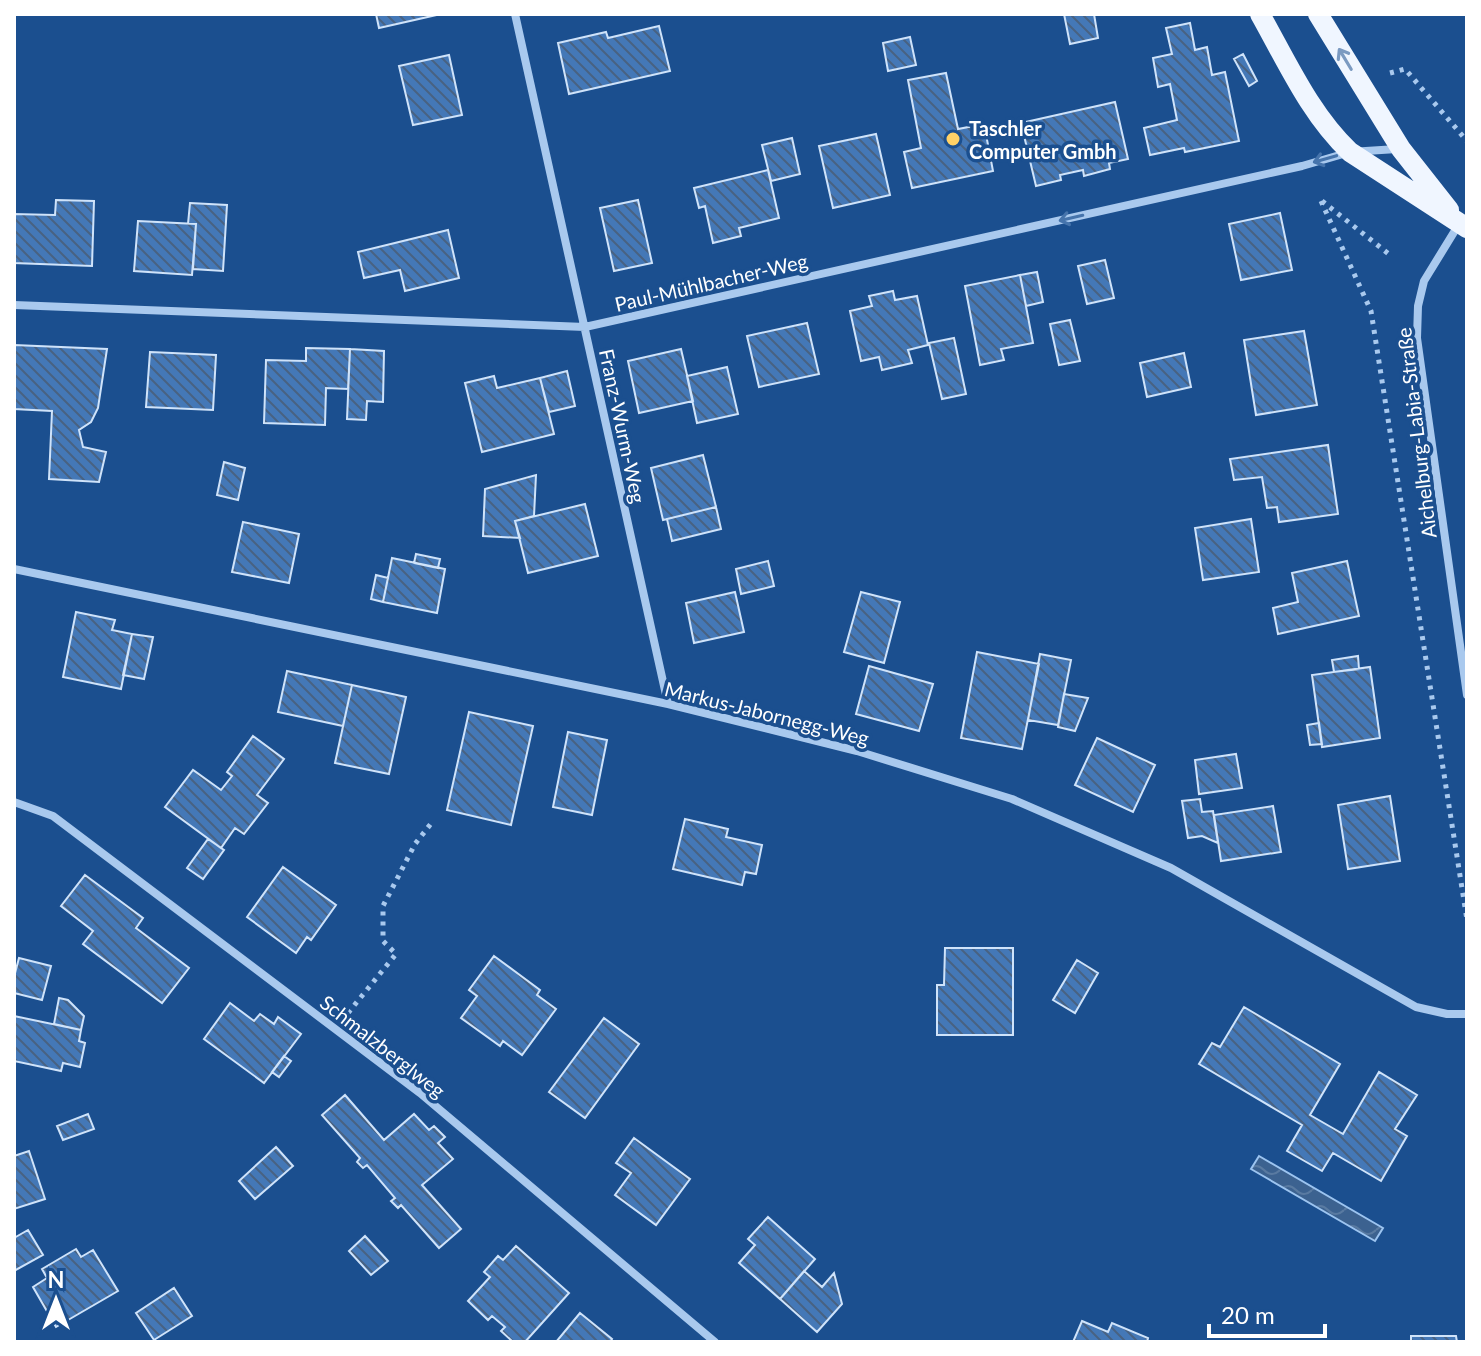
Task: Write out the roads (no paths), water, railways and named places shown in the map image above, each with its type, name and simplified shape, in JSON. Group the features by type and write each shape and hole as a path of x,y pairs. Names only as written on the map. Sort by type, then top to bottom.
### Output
{"main road":[{"path":"1260,14 1327,129 1350,152 1463,226"},
{"path":"1318,14 1401,149 1463,226"}],"street":[{"name":"Franz-Wurm-Weg","path":"515,14 668,704"},
{"name":"Paul-Mühlbacher-Weg","path":"14,305 585,327 1302,166 1350,152 1401,149"},
{"name":"Aichelburg-Labia-Straße","path":"1463,226 1424,281 1418,306 1417,338 1467,695"},
{"name":"Markus-Jabornegg-Weg","path":"14,569 668,704 857,751 1012,799 1171,868 1416,1007 1447,1014 1467,1014"},
{"name":"Schmalzberglweg","path":"14,802 53,816 420,1093 715,1342"}],"water":[{"path":"1259,1156 1383,1228 1375,1241 1251,1169"}],"place":[{"name":"Taschler Computer Gmbh","path":"953,139"}]}
